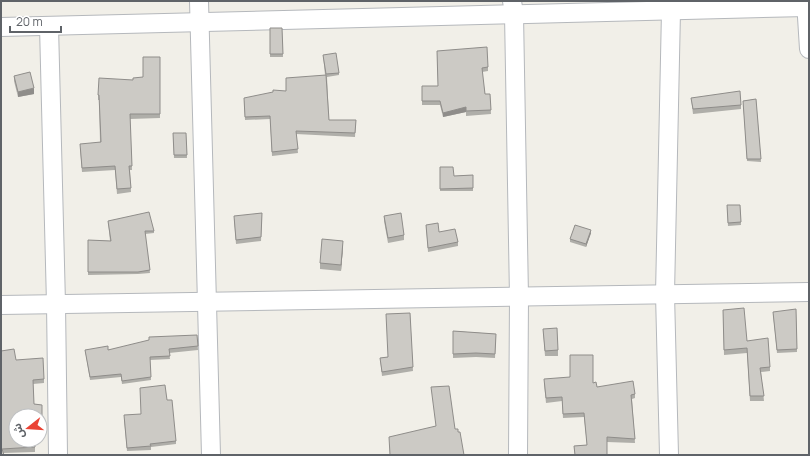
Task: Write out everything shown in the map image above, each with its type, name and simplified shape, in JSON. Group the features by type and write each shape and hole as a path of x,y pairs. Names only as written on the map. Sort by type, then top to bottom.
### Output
{"street":[{"path":"199,1 211,455"},
{"path":"1,27 200,22 513,8 671,11 807,4 809,49"},
{"path":"513,8 519,297 518,455"},
{"path":"668,455 665,294 671,11"},
{"path":"49,26 58,455"},
{"path":"1,305 809,292"}],"building":[{"path":"270,28 282,28 283,54 270,54"},
{"path":"487,47 488,67 482,68 485,94 490,94 491,110 466,111 466,107 443,113 440,101 422,101 422,86 438,86 437,51"},
{"path":"336,53 339,73 326,74 323,55"},
{"path":"143,57 160,57 160,114 130,114 132,166 129,166 131,188 117,189 115,166 82,168 80,144 101,142 98,95 99,78 133,80 133,78 143,77"},
{"path":"30,72 34,88 18,92 14,76"},
{"path":"326,75 329,120 356,120 355,133 296,131 298,149 272,152 270,116 245,117 244,98 273,92 273,90 286,91 286,78"},
{"path":"740,91 741,105 693,109 691,98"},
{"path":"756,99 761,159 747,159 743,101"},
{"path":"173,133 186,133 187,155 174,155"},
{"path":"440,167 453,167 454,176 473,175 473,188 440,189"},
{"path":"727,205 740,205 741,222 728,223"},
{"path":"149,212 154,231 145,231 150,270 138,272 88,272 88,240 111,241 108,221"},
{"path":"262,213 261,237 236,240 234,216"},
{"path":"401,213 404,235 388,238 384,216"},
{"path":"438,223 439,232 455,229 458,242 428,248 426,225"},
{"path":"575,225 591,230 586,244 570,239"},
{"path":"322,239 343,241 341,265 320,263"},
{"path":"744,308 747,341 768,338 770,367 760,368 764,396 750,396 747,348 724,350 723,310"},
{"path":"796,309 797,349 777,350 773,312"},
{"path":"410,313 413,367 382,372 380,358 388,357 386,314"},
{"path":"557,328 558,350 545,351 543,329"},
{"path":"453,331 496,334 495,354 453,354"},
{"path":"197,335 198,346 169,349 170,356 150,357 151,377 122,381 121,374 90,377 85,350 108,346 108,350 149,340 149,337"},
{"path":"14,349 16,360 43,358 44,379 33,380 34,404 42,405 42,408 8,408 8,448 18,448 2,449 4,455 1,455 1,351"},
{"path":"570,355 593,355 593,383 596,382 597,387 633,381 635,394 631,395 635,439 607,437 607,455 575,455 574,446 587,445 584,413 563,414 562,397 546,398 544,379 570,377"},
{"path":"165,385 167,400 172,400 176,441 150,444 151,446 127,448 124,415 141,414 140,388"},
{"path":"449,386 455,429 458,429 458,432 460,432 464,455 390,455 389,437 436,426 431,387"}]}
